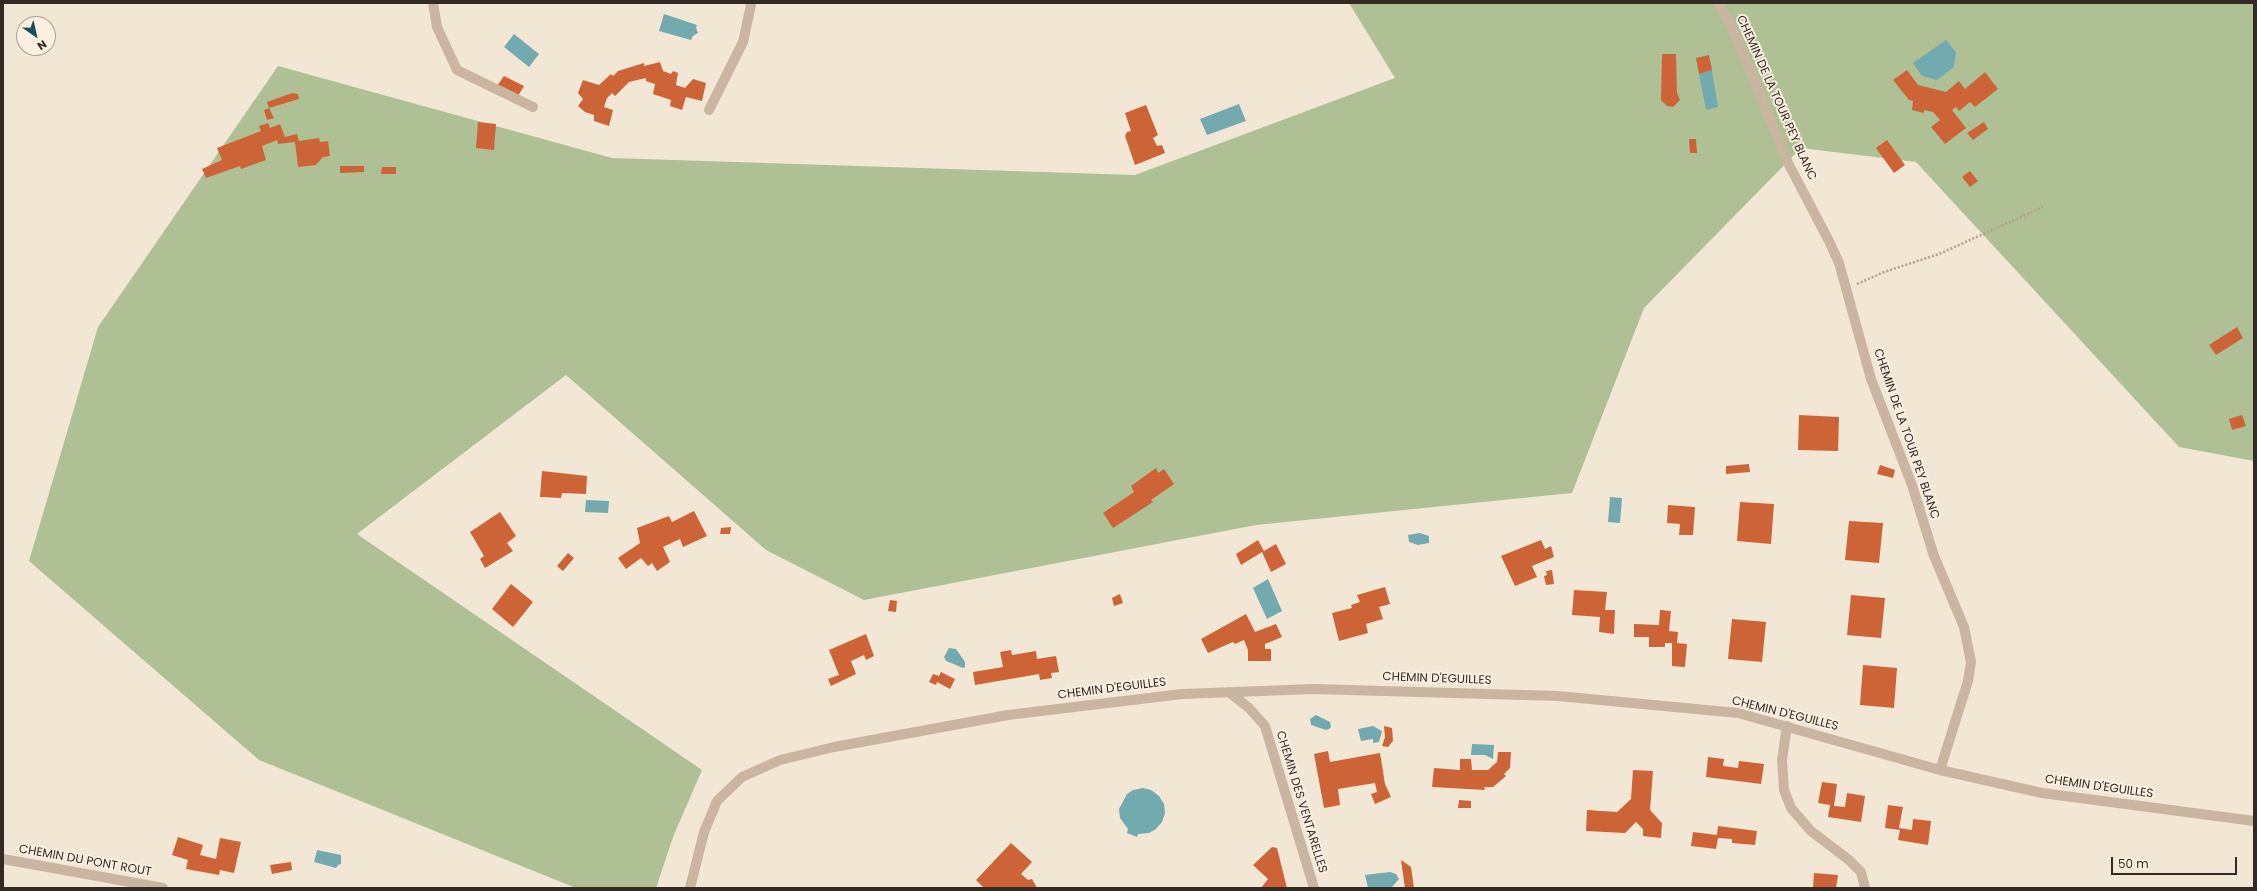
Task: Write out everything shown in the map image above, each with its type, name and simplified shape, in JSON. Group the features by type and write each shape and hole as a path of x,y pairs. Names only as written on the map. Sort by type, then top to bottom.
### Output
{"street":[{"path":"433,3 438,27 457,70 533,107"},
{"path":"709,110 743,42 752,5 750,3"},
{"name":"CHEMIN DE LA TOUR PEY BLANC","path":"1718,3 1735,34 1788,163 1829,240 1839,263 1871,379 1912,485 1934,556 1964,627 1969,645 1971,662 1968,681 1940,770"},
{"name":"CHEMIN D'EGUILLES","path":"690,888 704,832 717,800 742,777 780,760 834,747 1008,715 1182,694 1314,689 1558,696 1738,713 1940,770 2042,793 2254,821"},
{"name":"CHEMIN DES VENTARELLES","path":"1229,692 1250,708 1265,726 1314,888"},
{"path":"1787,726 1782,760 1784,790 1791,808 1811,831 1849,860 1861,872 1866,888"},
{"name":"CHEMIN DU PONT ROUT","path":"3,859 162,888"}],"path":[{"path":"1846,289 1884,272 1939,254 2043,207"}],"green space":[{"path":"1349,3 2254,3 2254,461 2179,447 1916,162 1801,148 1644,308 1572,493 1256,525 864,600 766,550 566,375 357,534 702,770 673,837 656,888 576,888 259,760 29,561 98,327 278,66 612,158 1135,175 1395,78"}],"water":[{"path":"664,14 697,25 696,28 698,33 693,36 691,40 659,31"},
{"path":"514,34 539,54 529,67 504,47"},
{"path":"1946,40 1956,52 1954,67 1937,80 1922,76 1913,63"},
{"path":"1712,70 1718,107 1706,110 1699,74"},
{"path":"1239,104 1246,121 1207,135 1200,119"},
{"path":"1610,497 1622,498 1620,523 1608,522"},
{"path":"586,500 609,501 608,513 585,512"},
{"path":"1420,533 1429,536 1429,543 1418,545 1409,542 1408,535"},
{"path":"1268,579 1282,611 1267,619 1253,588"},
{"path":"949,648 956,649 965,662 965,667 963,668 946,661 944,657"},
{"path":"1316,715 1330,722 1331,727 1326,730 1311,725 1310,719"},
{"path":"1373,726 1382,731 1379,742 1373,743 1373,739 1361,741 1358,729"},
{"path":"1472,744 1494,745 1493,759 1485,755 1471,755"},
{"path":"1143,788 1151,790 1159,796 1164,804 1165,813 1162,822 1156,829 1149,833 1138,834 1137,837 1127,833 1128,829 1120,818 1119,809 1127,794 1133,790"},
{"path":"317,850 341,855 341,864 336,868 314,862"},
{"path":"1390,872 1396,874 1399,879 1392,887 1368,888 1365,875"}],"building":[{"path":"1662,54 1676,54 1677,93 1680,100 1673,107 1667,106 1661,100"},
{"path":"1709,55 1712,70 1699,74 1696,58"},
{"path":"660,62 663,71 671,74 673,71 678,73 676,85 685,88 693,79 706,83 702,101 686,97 682,110 670,106 671,100 653,94 655,84 646,81 646,78 629,82 615,96 612,93 607,98 604,107 613,110 609,126 594,121 594,115 585,112 578,106 583,99 578,93 583,80 599,85 611,74 613,76 618,71 644,63 644,66"},
{"path":"1907,70 1918,85 1946,92 1959,81 1965,89 1985,72 1998,89 1975,107 1970,102 1959,111 1956,107 1952,110 1966,128 1945,144 1931,127 1940,120 1933,112 1924,110 1924,113 1912,110 1913,101 1909,100 1893,80"},
{"path":"504,76 524,86 518,96 497,86"},
{"path":"292,93 298,94 299,99 269,108 267,102"},
{"path":"1146,105 1158,135 1153,138 1157,146 1162,145 1165,153 1135,165 1125,136 1127,132 1131,131 1125,113"},
{"path":"269,108 274,118 267,120 264,110"},
{"path":"478,122 496,124 494,150 476,148"},
{"path":"1984,122 1988,129 1973,140 1967,133"},
{"path":"268,123 270,128 280,124 285,137 297,134 299,141 319,138 320,142 328,141 330,156 323,157 316,165 298,167 295,142 278,144 277,140 262,146 266,160 241,169 240,166 206,178 202,169 222,160 217,148 261,131 259,126"},
{"path":"1689,139 1696,139 1697,153 1690,153"},
{"path":"1887,140 1905,165 1894,173 1876,148"},
{"path":"340,166 364,166 364,172 340,173"},
{"path":"382,167 396,167 396,174 381,174"},
{"path":"1970,171 1978,181 1970,187 1962,177"},
{"path":"2237,327 2243,338 2216,355 2209,345"},
{"path":"1799,415 1839,417 1838,451 1798,450"},
{"path":"2242,415 2246,426 2232,430 2229,419"},
{"path":"1749,464 1750,472 1726,474 1726,466"},
{"path":"1880,465 1895,470 1893,478 1877,474"},
{"path":"1156,468 1158,473 1164,469 1174,484 1151,500 1153,502 1113,528 1103,513 1134,492 1131,486"},
{"path":"542,471 587,476 586,494 562,493 561,498 540,497"},
{"path":"1740,502 1774,504 1771,544 1737,541"},
{"path":"1668,505 1695,507 1693,535 1679,535 1680,524 1667,523"},
{"path":"694,511 707,536 683,547 680,539 663,547 670,562 657,571 652,563 648,566 641,558 626,569 618,558 640,543 637,528 669,516 672,522"},
{"path":"500,512 516,536 507,543 513,551 485,568 480,559 484,556 470,532"},
{"path":"1849,521 1883,523 1879,563 1845,560"},
{"path":"731,527 730,534 720,534 721,528"},
{"path":"1258,540 1264,551 1276,544 1286,564 1271,572 1262,552 1241,565 1236,554"},
{"path":"1541,540 1545,549 1551,546 1554,557 1532,566 1537,577 1515,586 1501,556"},
{"path":"568,553 574,558 563,571 557,566"},
{"path":"1552,570 1554,584 1546,585 1544,576 1547,575 1546,571"},
{"path":"511,584 533,602 513,627 492,609"},
{"path":"1385,587 1390,604 1379,607 1383,619 1366,624 1368,633 1339,641 1332,613 1352,608 1351,605 1360,602 1357,595"},
{"path":"1574,590 1607,592 1605,610 1615,610 1614,634 1599,632 1600,617 1572,615"},
{"path":"1120,594 1123,603 1114,606 1112,598"},
{"path":"1851,595 1885,598 1881,638 1847,635"},
{"path":"890,600 897,601 896,612 888,611"},
{"path":"1660,610 1671,611 1669,631 1678,632 1677,643 1687,644 1685,667 1672,666 1672,643 1665,643 1665,647 1649,647 1649,637 1634,637 1634,624 1659,625"},
{"path":"1246,614 1255,632 1276,624 1282,637 1265,644 1265,649 1271,649 1271,661 1248,661 1248,650 1244,640 1235,644 1233,642 1208,653 1201,639"},
{"path":"1732,619 1766,622 1762,662 1728,659"},
{"path":"866,634 874,656 866,660 864,655 851,661 856,674 831,686 828,679 839,675 829,650"},
{"path":"1011,650 1012,655 1036,651 1037,659 1056,656 1059,672 1051,673 1052,678 1040,680 1039,674 975,685 973,672 1003,667 1000,652"},
{"path":"1863,665 1897,668 1894,708 1860,705"},
{"path":"941,672 955,679 950,689 937,682 936,685 929,682 933,674 939,676"},
{"path":"1384,726 1392,728 1393,741 1388,747 1382,746 1385,737"},
{"path":"1328,751 1330,762 1380,753 1385,784 1391,797 1375,804 1371,794 1377,792 1375,783 1338,789 1340,805 1324,808 1314,754"},
{"path":"1498,752 1511,752 1510,768 1504,774 1506,776 1493,787 1484,787 1485,790 1432,787 1434,768 1460,770 1460,759 1471,759 1472,770 1488,770 1497,762"},
{"path":"1708,757 1724,759 1723,766 1738,768 1739,761 1764,764 1761,784 1706,777"},
{"path":"1633,770 1653,771 1650,810 1662,823 1661,838 1643,836 1643,829 1636,822 1625,833 1586,831 1587,810 1617,812 1631,799"},
{"path":"1822,782 1837,784 1834,806 1845,807 1847,793 1865,796 1861,822 1828,817 1830,805 1818,803"},
{"path":"1459,800 1471,801 1471,808 1458,808"},
{"path":"1888,805 1903,807 1899,828 1912,830 1913,819 1931,821 1928,845 1898,840 1900,830 1885,828"},
{"path":"1718,826 1757,831 1755,845 1732,843 1732,839 1718,838 1716,849 1691,846 1693,832 1717,835"},
{"path":"178,837 203,845 200,855 216,859 220,838 241,842 234,873 220,870 219,875 186,869 188,860 172,855"},
{"path":"1011,843 1032,862 1021,874 1028,880 1032,879 1037,888 984,888 976,880"},
{"path":"1272,847 1277,848 1287,888 1261,888 1268,879 1253,865"},
{"path":"1401,860 1411,867 1414,888 1405,888"},
{"path":"291,862 292,870 272,874 270,865"},
{"path":"1814,873 1838,875 1836,888 1813,888"}]}
